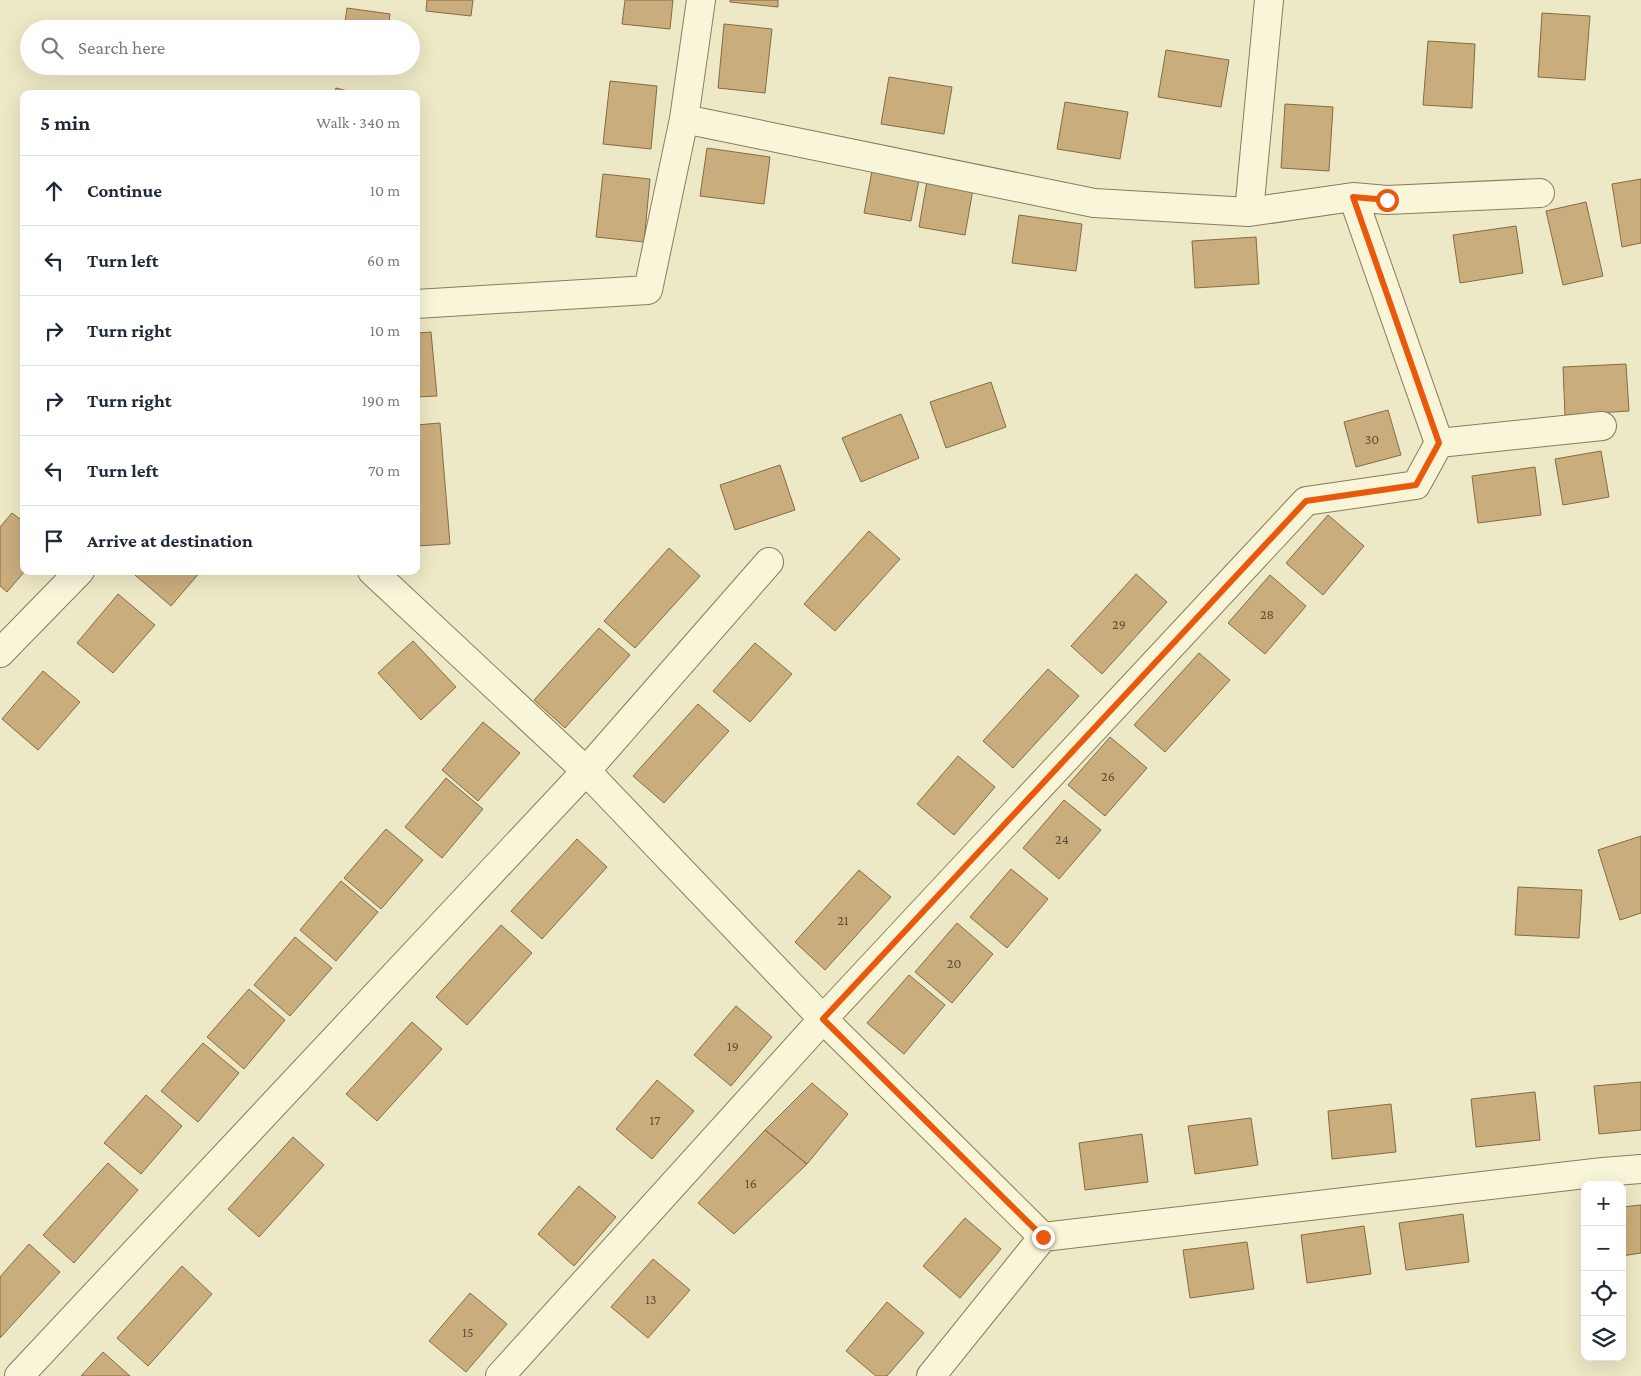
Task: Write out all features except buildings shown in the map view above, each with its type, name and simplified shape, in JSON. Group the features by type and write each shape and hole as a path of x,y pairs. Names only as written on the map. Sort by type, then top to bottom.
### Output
{"street":[{"path":"420,304 648,290 684,118 701,0"},
{"path":"1249,212 1269,0"},
{"path":"684,118 1094,203 1249,212 1353,197 1387,200 1540,193"},
{"path":"500,1376 823,1019 1306,501 1416,485 1439,443 1353,197"},
{"path":"1439,443 1602,426"},
{"path":"19,1376 586,771 769,562"},
{"path":"0,653 76,575"},
{"path":"376,575 586,771 823,1019 1043,1237"},
{"path":"931,1376 1043,1237 1641,1169"}],"route":[{"path":"1043,1237 823,1019 1306,501 1416,485 1439,443 1353,197 1387,200"}]}
